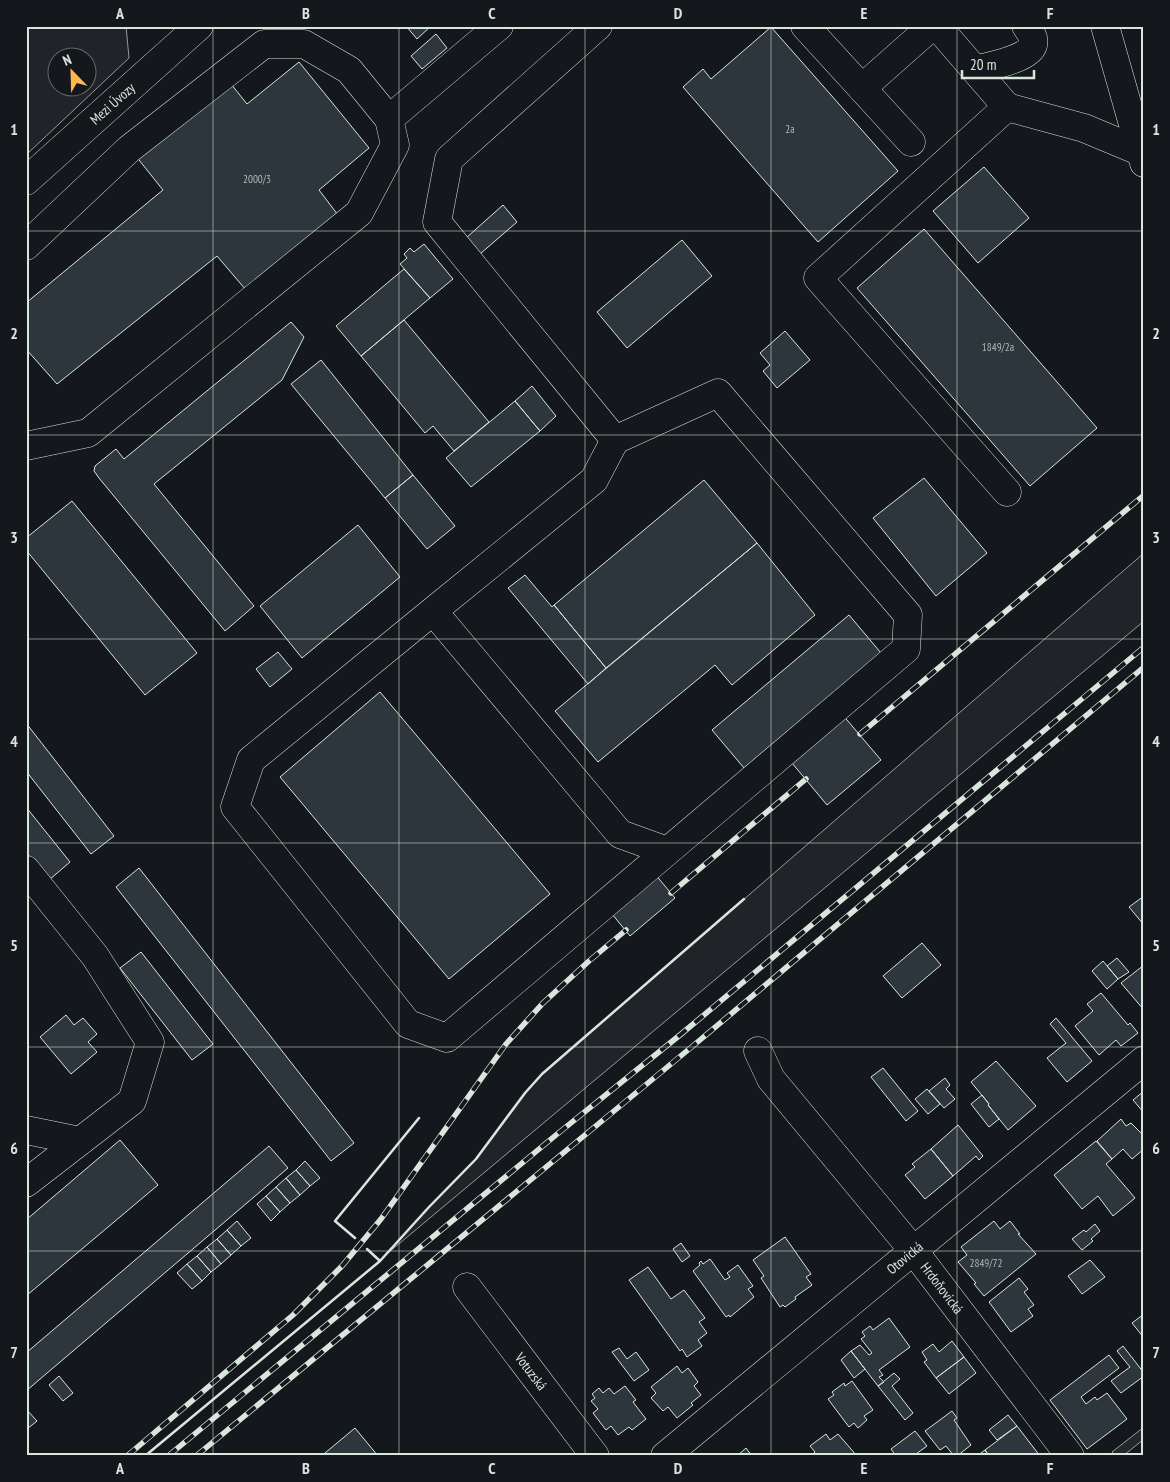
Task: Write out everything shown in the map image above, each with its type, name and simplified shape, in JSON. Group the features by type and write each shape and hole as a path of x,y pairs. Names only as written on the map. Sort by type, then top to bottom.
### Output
{"street":[{"name":"Mezi Úvozy","path":"26,181 199,26"},
{"path":"389,119 499,26"},
{"path":"598,26 449,159 437,222 615,440"},
{"path":"805,26 910,142"},
{"path":"862,88 932,26"},
{"path":"937,26 1008,107 1084,128 1143,156"},
{"path":"975,70 1015,59 1027,53 1032,46 1033,38 1026,26"},
{"path":"1105,26 1143,156"},
{"path":"26,246 129,149 264,44 304,44 349,70 389,119 395,145 359,213 88,433 26,446"},
{"path":"1007,492 818,278 1008,107"},
{"path":"718,393 908,614 906,650 447,1038 408,1024 235,807 251,760 594,480 615,440 718,393"},
{"path":"432,611 620,834 667,851"},
{"path":"26,870 95,956 150,1042 132,1101 26,1183"},
{"name":"Hrdoňovická","path":"758,1051 771,1079 913,1250 1070,1456"},
{"name":"Otovická","path":"665,1456 1144,1060"},
{"path":"26,1130 80,1141"},
{"name":"Votuzská","path":"466,1287 596,1456"}],"shaded area":[{"path":"26,26 126,26 129,58 98,87 98,48 48,48 48,98 87,98 26,155"},
{"path":"1144,553 1144,621 388,1253 429,1207 476,1159 525,1093 542,1074"},
{"path":"1144,1427 1144,1439 1123,1456 1115,1456 1112,1452"}],"building":[{"path":"406,26 431,26 417,39"},
{"path":"771,27 898,171 818,242 683,87 703,69 711,79"},
{"path":"436,34 447,48 422,69 411,56"},
{"path":"299,62 369,148 319,190 338,215 246,290 217,256 57,384 26,349 26,303 163,190 135,155 227,79 247,104"},
{"path":"984,167 1029,218 978,263 933,211"},
{"path":"503,205 517,222 480,254 466,238"},
{"path":"924,229 1097,428 1030,486 857,288"},
{"path":"682,240 712,276 627,348 597,312"},
{"path":"424,244 453,279 430,298 400,264 407,258 404,254 410,248 414,252"},
{"path":"404,269 430,298 361,356 336,326"},
{"path":"404,320 489,422 454,451 433,426 425,433 361,356"},
{"path":"291,322 304,337 282,380 154,484 254,606 225,631 99,478 94,471 95,466 116,449 124,459"},
{"path":"785,331 810,360 777,388 763,371 770,365 760,353"},
{"path":"321,360 413,475 385,498 291,384"},
{"path":"532,386 556,416 540,431 515,401"},
{"path":"515,401 540,431 471,487 446,458"},
{"path":"413,475 455,526 427,549 385,498"},
{"path":"924,478 987,553 936,596 873,518"},
{"path":"704,480 757,543 606,668 554,605"},
{"path":"72,501 197,653 145,695 26,550 26,538"},
{"path":"358,525 400,577 302,658 260,606"},
{"path":"757,543 815,615 732,685 715,665 598,762 555,711"},
{"path":"525,575 552,607 554,605 606,668 588,684 508,588"},
{"path":"849,615 881,653 744,768 712,730"},
{"path":"278,652 292,669 270,687 256,669"},
{"path":"380,692 550,894 449,979 280,777"},
{"path":"830,700 881,760 827,805 777,745"},
{"path":"26,723 114,836 91,854 26,771"},
{"path":"26,807 70,862 49,880 26,852"},
{"path":"644,861 675,898 630,936 599,898"},
{"path":"139,868 354,1143 331,1161 116,887"},
{"path":"1144,896 1144,925 1129,907"},
{"path":"922,943 941,965 902,998 883,976"},
{"path":"141,952 213,1044 192,1060 120,968"},
{"path":"1117,958 1129,972 1118,979 1107,966"},
{"path":"1103,961 1118,979 1107,989 1092,971"},
{"path":"1144,965 1144,1010 1121,983"},
{"path":"1101,993 1128,1025 1130,1023 1138,1033 1121,1046 1116,1040 1099,1055 1075,1026 1093,1011 1087,1004"},
{"path":"66,1015 74,1025 83,1018 97,1034 88,1042 97,1052 71,1074 40,1037"},
{"path":"1056,1018 1092,1061 1067,1082 1047,1058 1066,1043 1050,1024"},
{"path":"996,1061 1036,1106 1008,1130 971,1082"},
{"path":"883,1068 918,1111 906,1121 871,1077"},
{"path":"945,1078 950,1085 946,1089 955,1099 944,1108 929,1091"},
{"path":"927,1089 940,1104 928,1114 915,1099"},
{"path":"1144,1091 1144,1113 1133,1100"},
{"path":"982,1095 999,1119 989,1127 971,1104"},
{"path":"1121,1119 1126,1126 1131,1123 1144,1136 1144,1149 1132,1159 1123,1149 1112,1159 1097,1141"},
{"path":"958,1125 983,1156 979,1160 976,1156 953,1176 931,1149"},
{"path":"120,1140 158,1185 26,1296 26,1220"},
{"path":"1096,1141 1112,1159 1106,1164 1135,1198 1113,1216 1098,1196 1082,1209 1054,1175"},
{"path":"269,1146 288,1168 26,1391 26,1353"},
{"path":"931,1149 953,1176 925,1199 905,1175 915,1167 912,1164"},
{"path":"305,1161 320,1178 310,1186 296,1170"},
{"path":"296,1170 310,1186 300,1195 286,1178"},
{"path":"286,1178 300,1195 290,1203 276,1187"},
{"path":"276,1187 290,1203 280,1212 266,1196"},
{"path":"266,1196 280,1212 271,1221 257,1204"},
{"path":"237,1221 251,1238 241,1246 227,1230"},
{"path":"994,1221 1000,1229 1010,1221 1020,1234 1018,1234 1036,1254 984,1296 974,1284 976,1283 958,1262 967,1255 961,1247"},
{"path":"1095,1224 1100,1231 1091,1239 1093,1241 1082,1250 1072,1239 1084,1230 1086,1232"},
{"path":"227,1230 241,1246 231,1255 217,1239"},
{"path":"785,1237 811,1274 806,1277 812,1285 785,1307 783,1305 780,1307 761,1278 764,1276 753,1260"},
{"path":"217,1239 231,1255 221,1264 207,1247"},
{"path":"681,1243 690,1256 682,1262 673,1249"},
{"path":"207,1247 221,1264 211,1272 197,1256"},
{"path":"197,1256 211,1272 202,1281 187,1264"},
{"path":"710,1259 725,1280 730,1277 727,1273 738,1265 753,1286 748,1289 754,1297 730,1317 729,1315 726,1317 693,1271 700,1265 701,1261 703,1264"},
{"path":"1090,1260 1105,1277 1082,1294 1068,1276"},
{"path":"187,1264 202,1281 192,1289 177,1273"},
{"path":"648,1267 671,1299 684,1290 705,1318 699,1322 707,1333 698,1340 702,1346 687,1357 682,1349 680,1351 629,1280"},
{"path":"1019,1278 1028,1289 1024,1292 1034,1305 1028,1309 1033,1316 1011,1332 989,1302"},
{"path":"1144,1314 1144,1338 1132,1323"},
{"path":"889,1318 910,1347 879,1370 883,1375 879,1377 884,1382 878,1386 851,1351 860,1345 869,1355 872,1353 861,1339 865,1336 862,1332 870,1326 873,1330"},
{"path":"952,1341 964,1357 936,1378 924,1362 927,1360 922,1352 933,1344 939,1352"},
{"path":"1123,1346 1144,1373 1144,1376 1121,1393 1111,1381 1130,1367 1117,1351"},
{"path":"619,1348 627,1359 636,1352 649,1370 634,1381 612,1352"},
{"path":"851,1351 865,1369 854,1378 841,1360"},
{"path":"1109,1355 1119,1368 1081,1397 1086,1404 1095,1397 1097,1400 1107,1393 1127,1419 1087,1449 1050,1400"},
{"path":"964,1357 976,1373 949,1394 936,1378"},
{"path":"677,1366 682,1373 688,1368 698,1382 694,1386 701,1395 691,1403 693,1405 677,1418 668,1407 663,1411 651,1398 656,1393 651,1387"},
{"path":"894,1373 900,1379 892,1386 913,1413 905,1420 878,1386"},
{"path":"59,1376 73,1393 63,1401 49,1385"},
{"path":"852,1381 873,1410 864,1416 867,1420 858,1428 854,1423 849,1427 828,1399 834,1395 832,1392 844,1383 845,1386"},
{"path":"625,1386 636,1400 633,1402 646,1419 632,1430 629,1427 618,1435 611,1426 606,1430 593,1413 598,1409 591,1401 595,1398 592,1394 599,1388 603,1393 609,1388 614,1394"},
{"path":"26,1409 37,1421 27,1429 26,1428"},
{"path":"952,1411 957,1418 954,1420 971,1445 957,1456 954,1456 946,1446 940,1450 925,1431"},
{"path":"1008,1415 1017,1426 997,1440 989,1430"},
{"path":"1017,1426 1040,1456 989,1456 985,1450"},
{"path":"355,1428 378,1456 327,1456 325,1453"},
{"path":"915,1431 927,1446 916,1454 918,1456 896,1456 891,1449"},
{"path":"826,1434 830,1440 838,1434 857,1456 810,1456 815,1452 810,1446"},
{"path":"746,1448 752,1456 737,1456"},
{"path":"985,1450 989,1456 977,1456"}],"railway":[{"path":"860,734 1144,495"},
{"path":"168,1456 556,1135 680,1035 1144,647"},
{"path":"196,1456 694,1045 1144,667"},
{"path":"671,893 806,779"},
{"path":"127,1456 293,1315 342,1266 381,1219 506,1044 543,1003 626,930"}],"wall":[{"path":"367,1249 380,1261 476,1159 525,1093 542,1074 744,899"},
{"path":"355,1238 335,1221 419,1118"},
{"path":"145,1456 380,1261"}]}
